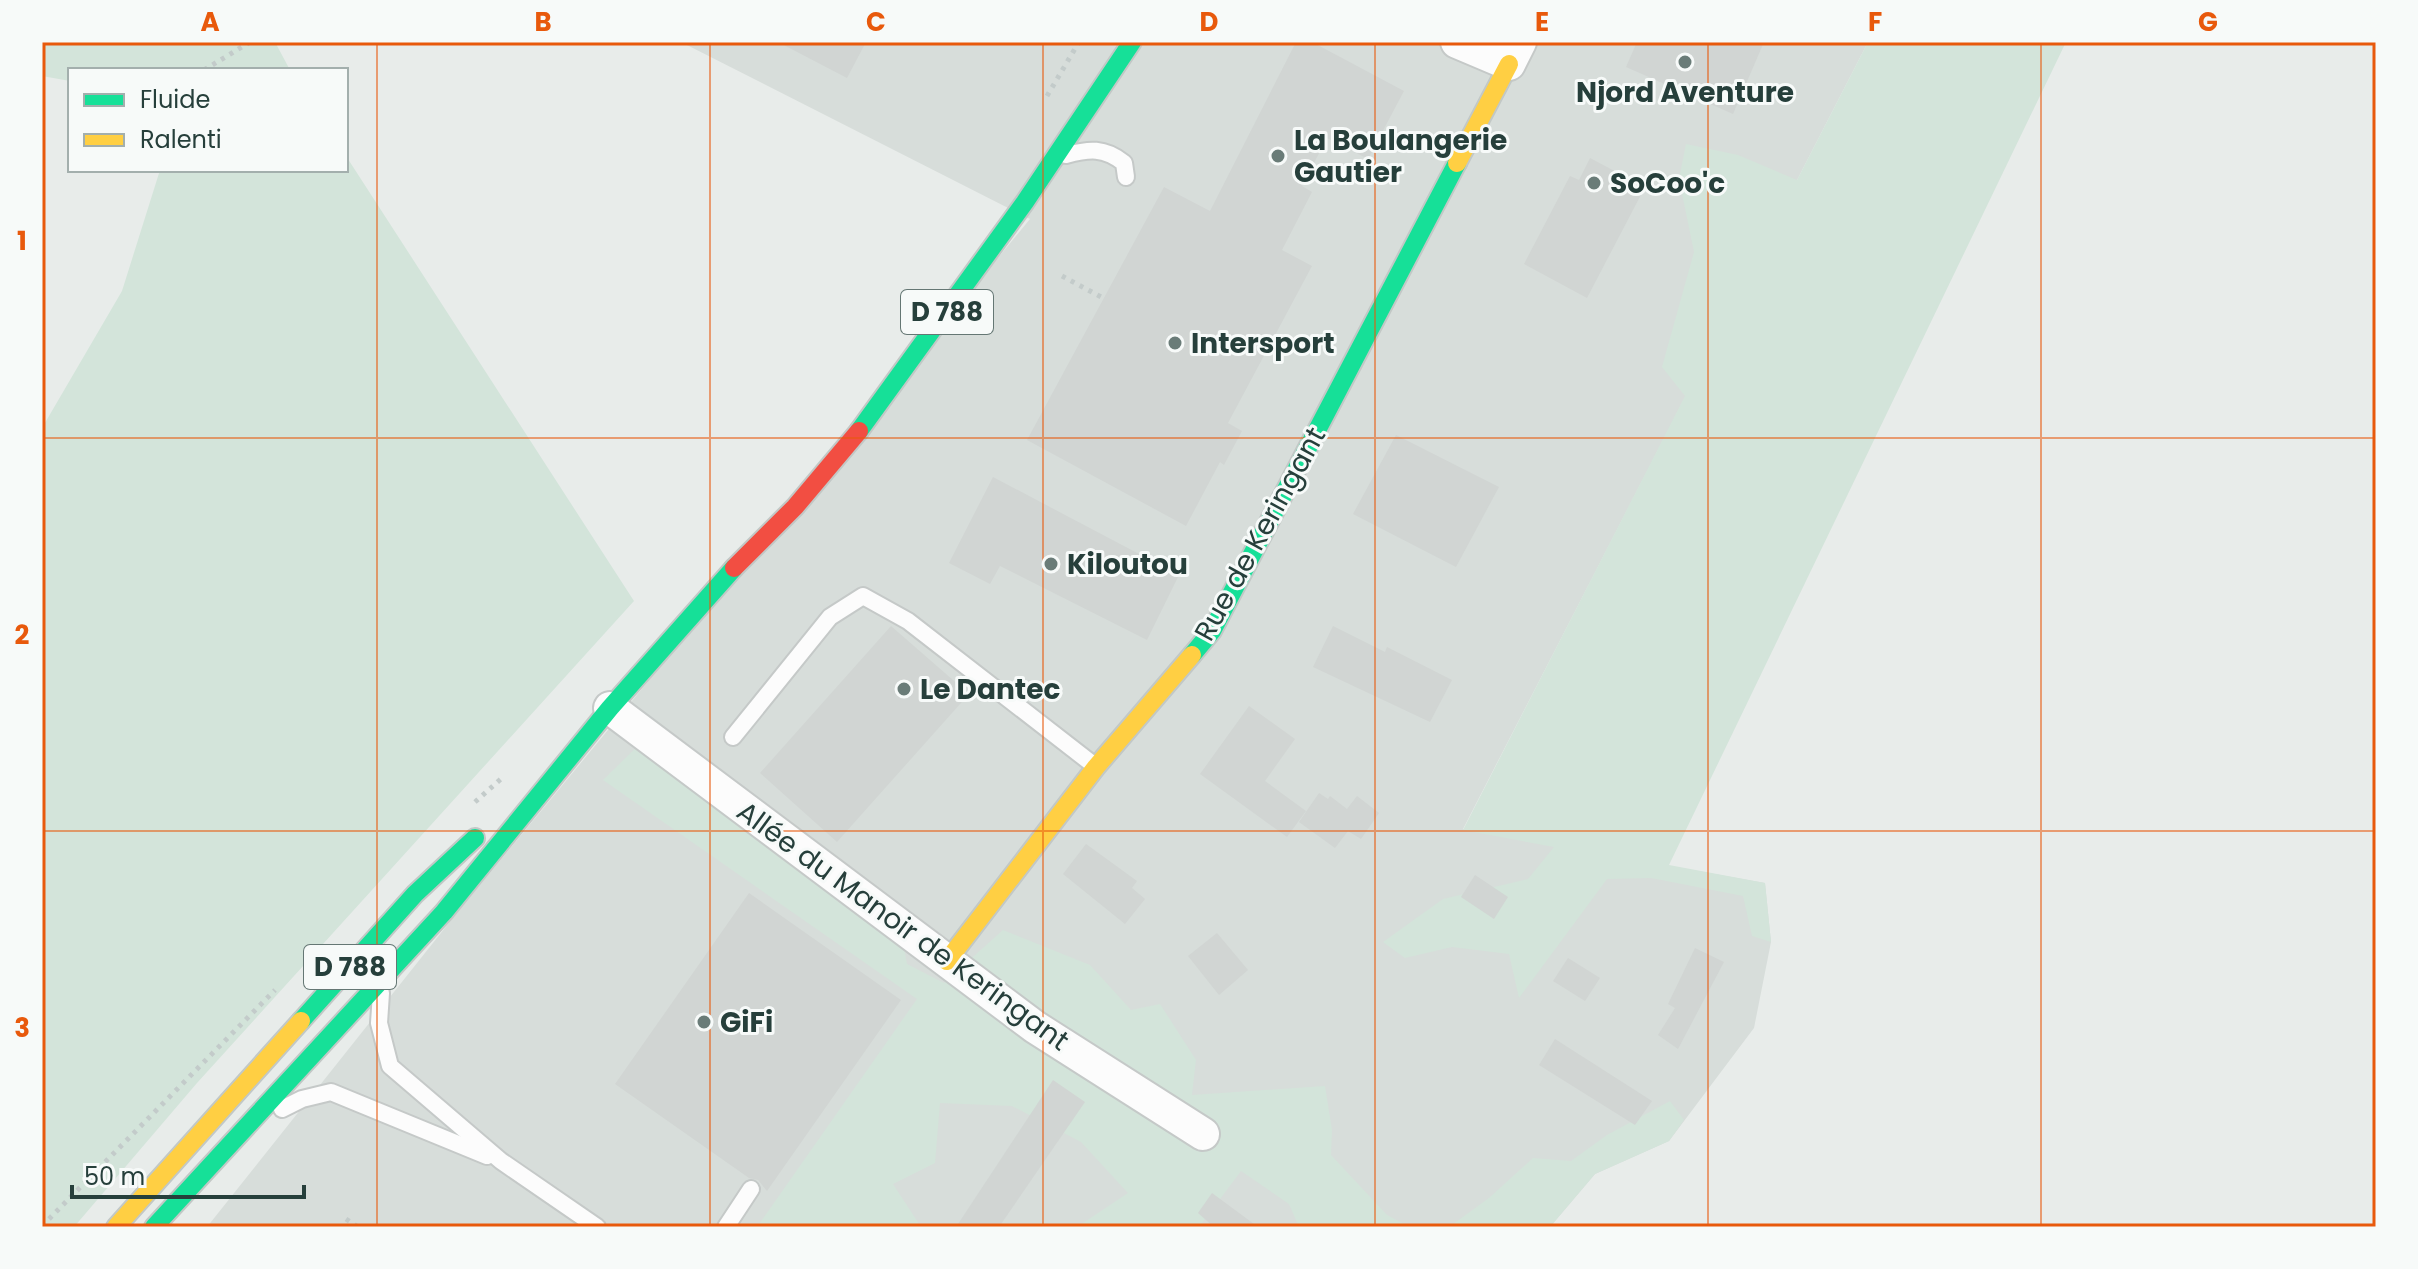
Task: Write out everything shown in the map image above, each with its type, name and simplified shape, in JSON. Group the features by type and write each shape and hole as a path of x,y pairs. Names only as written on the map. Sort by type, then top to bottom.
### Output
{"main road":[{"name":"D 788","path":"154,1227 444,912 604,715 738,563 795,507 858,433 1057,157 1132,42"},
{"name":"Rue de Keringant","path":"947,961 1096,767 1212,631 1515,53"},
{"name":"D 788","path":"738,563 791,482"},
{"name":"D 788","path":"116,1227 415,894 604,715"}],"street":[{"name":"Rue de Keringant","path":"1457,42 1515,53"},
{"name":"Allée du Manoir de Keringant","path":"604,715 1035,1027 1203,1134"}],"lane":[{"path":"1057,157 1095,148 1124,163 1126,177"},
{"path":"733,737 830,617 863,596 908,621 1096,767"},
{"path":"383,979 379,1023 390,1066 501,1161 597,1227"},
{"path":"248,1126 302,1099 331,1092 501,1161"},
{"path":"726,1227 751,1189"}],"path":[{"path":"207,68 250,42"},
{"path":"1043,104 1079,42"},
{"path":"1062,276 1103,298"},
{"path":"465,811 512,769"},
{"path":"42,1226 283,982"},
{"path":"346,1219 358,1227"}],"shaded area":[{"path":"681,42 1868,42 1463,829 1765,883 1771,942 1754,1028 1669,1141 1595,1174 1550,1227 207,1227 456,914 1030,219"}],"green space":[{"path":"42,42 275,42 289,68 68,68 68,81 42,76"},
{"path":"1868,42 2066,42 1669,865 1765,883 1771,942 1752,936 1743,896 1651,878 1607,879 1519,998 1509,954 1452,947 1405,958 1383,942 1443,899 1528,879 1554,847 1463,830 1685,396 1662,367 1694,252 1679,179 1686,144 1738,155 1797,180"},
{"path":"348,159 634,601 197,1083 74,1227 42,1227 42,428 122,291 159,172 348,172"},
{"path":"647,737 895,902 907,964 944,983 1003,930 1090,965 1131,1010 1160,1004 1196,1060 1192,1095 1325,1086 1332,1130 1331,1155 1387,1215 1410,1227 1299,1227 1289,1204 1241,1171 1199,1227 1077,1227 1128,1193 1081,1142 1012,1106 940,1103 935,1163 893,1184 921,1227 757,1227 917,999 603,780"},
{"path":"1670,1101 1684,1120 1669,1141 1595,1174 1550,1227 1449,1227 1489,1198 1533,1158 1571,1161 1607,1135"}],"building":[{"path":"778,42 866,42 847,78"},
{"name":"Intersport","path":"1296,42 1312,42 1404,91 1368,159 1327,138 1302,186 1312,192 1282,250 1312,266 1228,423 1242,431 1224,465 1220,462 1186,526 1027,440 1164,187 1210,211"},
{"path":"1637,42 1764,42 1733,114 1626,67"},
{"path":"1590,158 1645,187 1587,298 1524,264 1570,176 1579,180"},
{"path":"1396,435 1499,487 1456,567 1353,514"},
{"path":"993,477 1179,575 1147,640 1000,566 990,584 949,563"},
{"path":"891,626 969,694 837,842 760,773"},
{"path":"1333,626 1385,652 1387,647 1452,680 1430,722 1313,667"},
{"path":"1249,706 1295,739 1265,781 1306,811 1287,837 1200,774"},
{"path":"1319,793 1328,799 1330,796 1347,809 1357,796 1379,813 1361,839 1348,831 1335,848 1299,822"},
{"path":"1086,844 1137,881 1132,888 1145,899 1125,924 1063,874"},
{"path":"1475,875 1508,897 1494,919 1461,897"},
{"path":"749,893 901,1000 767,1191 758,1180 749,1178 615,1084"},
{"path":"1217,933 1248,970 1219,995 1188,956"},
{"path":"1695,948 1724,962 1678,1049 1658,1035 1675,1008 1668,1004"},
{"path":"1568,958 1600,978 1585,1001 1553,981"},
{"path":"1555,1039 1652,1101 1635,1125 1539,1065"},
{"path":"1053,1080 1085,1102 999,1227 956,1227"},
{"path":"1212,1193 1258,1227 1214,1227 1198,1213"}],"traffic: fast":[{"path":"859,431 1025,202 1132,42"},
{"path":"1192,655 1212,631 1457,163"},
{"path":"154,1227 444,912 610,708 734,568"},
{"path":"301,1021 415,894 475,838"}],"traffic: slow":[{"path":"1457,163 1509,64"},
{"path":"947,961 1096,767 1192,655"},
{"path":"116,1227 301,1021"}],"traffic: jam":[{"path":"734,568 795,507 859,431"}],"place":[{"name":"Njord Aventure","path":"1685,62"},
{"name":"La Boulangerie Gautier","path":"1278,156"},
{"name":"SoCoo'c","path":"1594,183"},
{"name":"Intersport","path":"1175,343"},
{"name":"Kiloutou","path":"1051,564"},
{"name":"Le Dantec","path":"904,689"},
{"name":"GiFi","path":"704,1022"}]}
